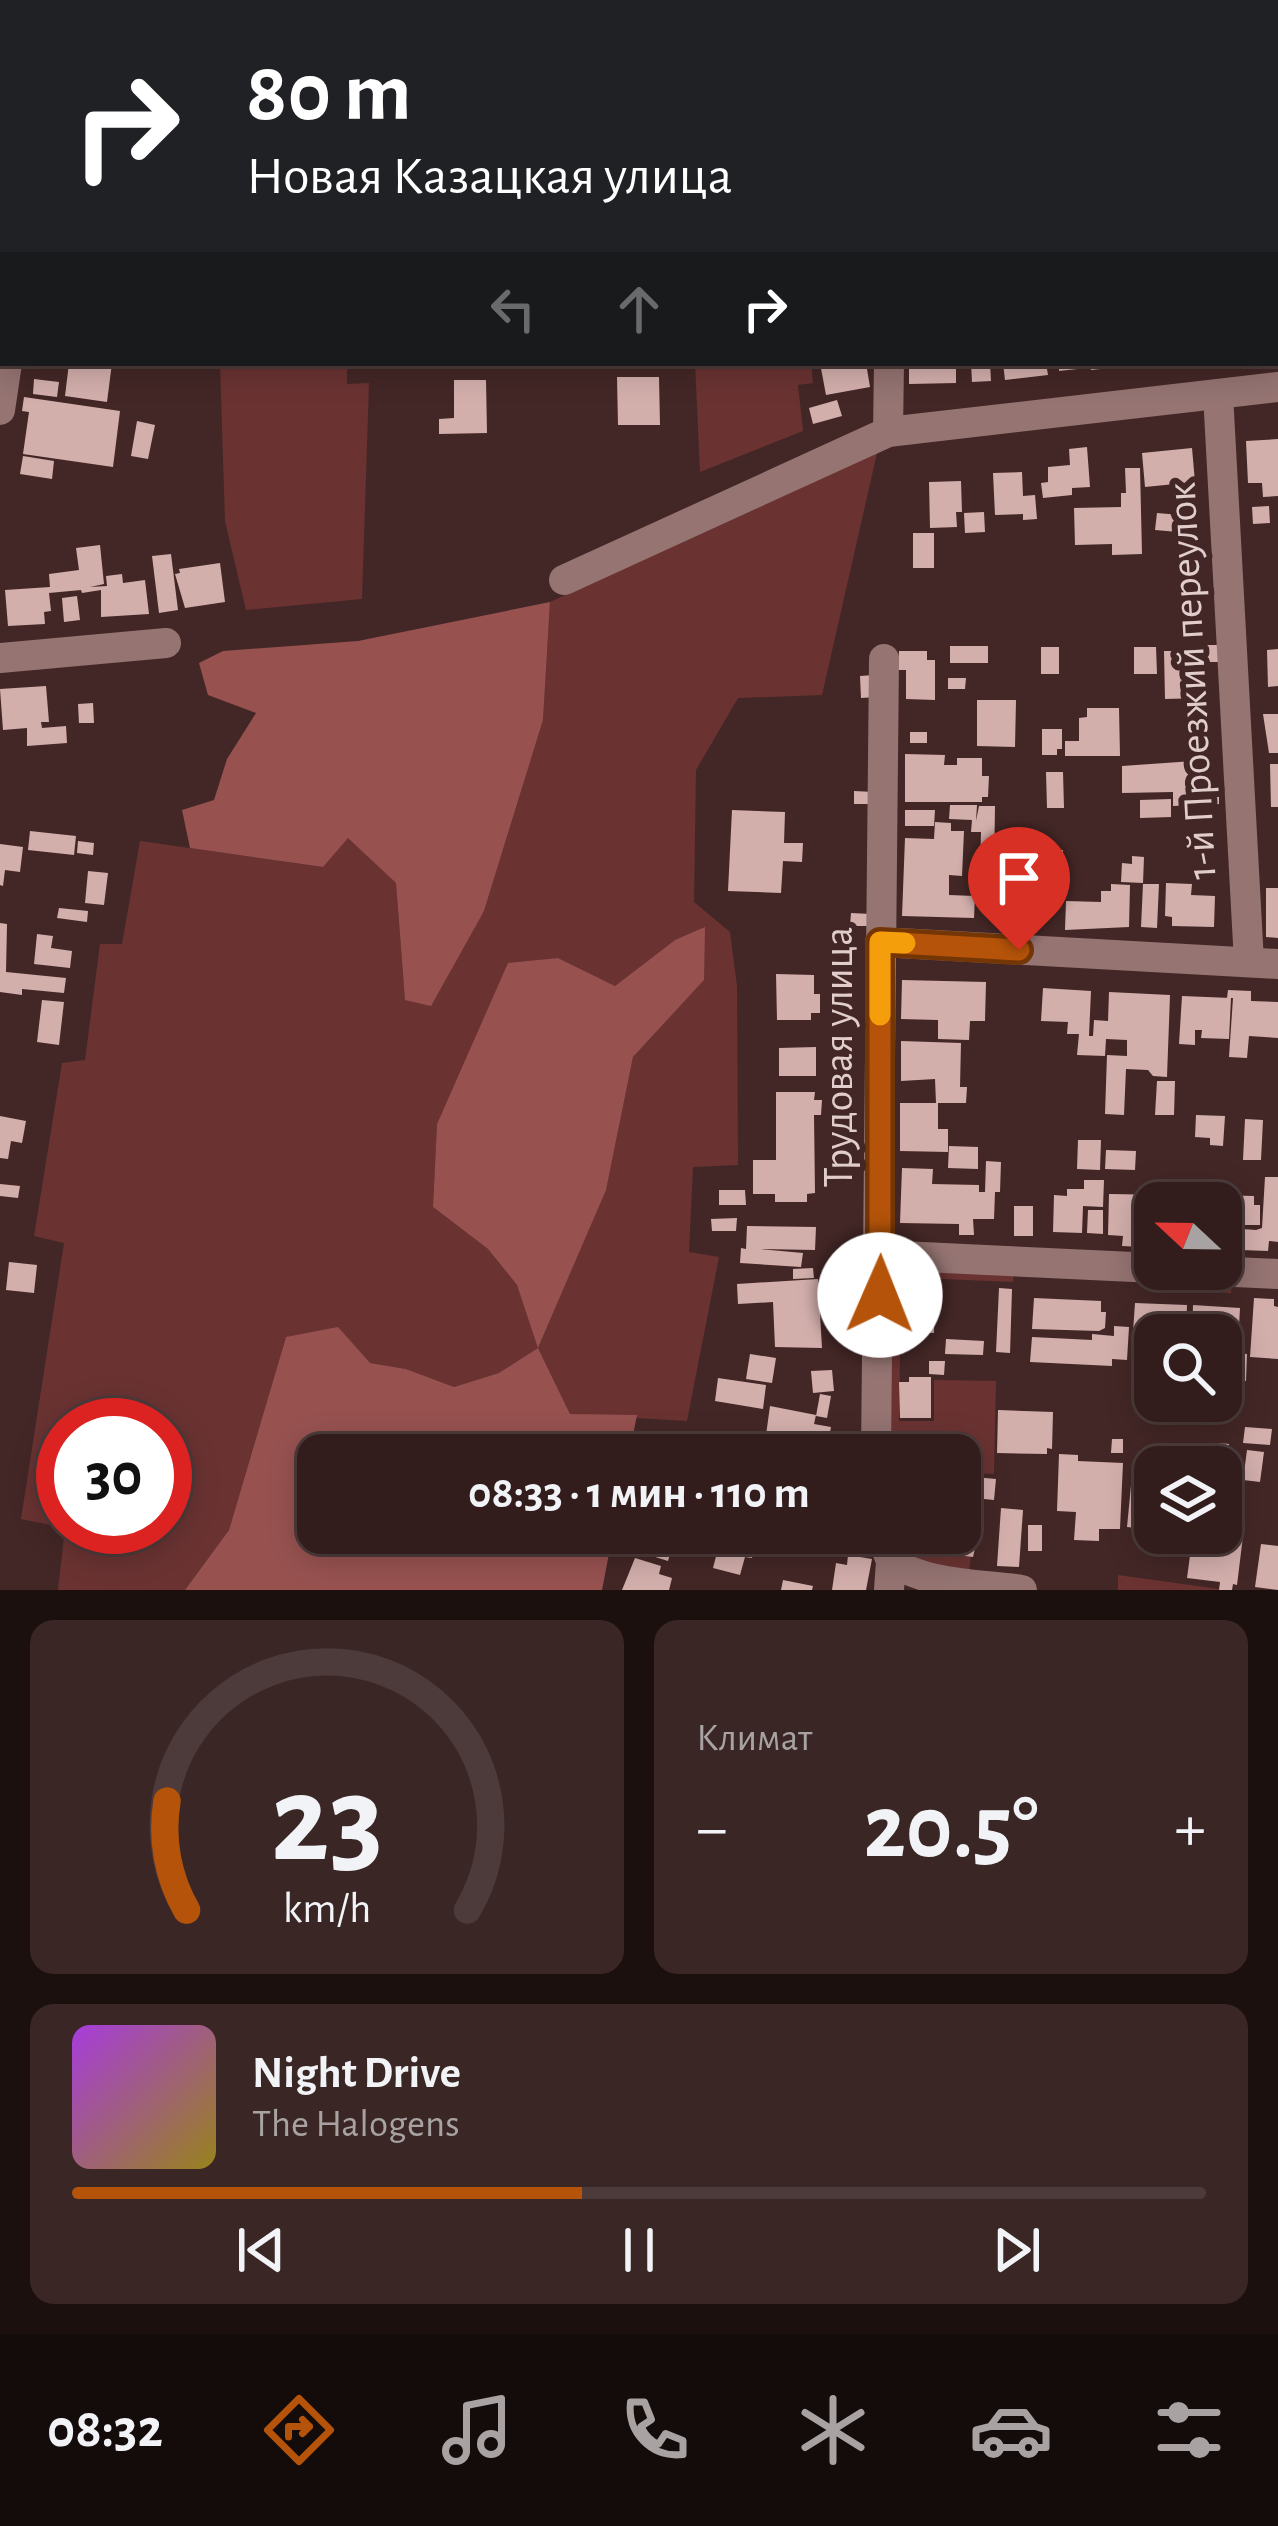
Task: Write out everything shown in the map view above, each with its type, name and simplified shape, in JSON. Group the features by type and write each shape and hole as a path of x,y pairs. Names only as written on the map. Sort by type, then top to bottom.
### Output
{"street":[{"path":"0,410 7,366"},
{"path":"888,432 889,366"},
{"path":"564,580 888,432 1278,387"},
{"name":"1-й Проезжий переулок","path":"1218,394 1264,963"},
{"path":"0,658 166,644"},
{"name":"Трудовая улица","path":"876,1434 884,659"},
{"path":"880,942 1264,963"},
{"path":"880,1256 1134,1267"},
{"path":"1242,1272 1278,1274"},
{"path":"887,1561 906,1571 1022,1590"}],"shaded area":[{"path":"220,366 347,366 347,384 369,383 362,599 246,610 225,521"},
{"path":"695,366 811,366 813,383 798,385 803,431 700,472"},
{"path":"877,453 822,695 738,698 696,770 694,902 730,932 737,986 738,1165 693,1167 689,1252 719,1257 687,1421 570,1414 538,1348 500,1373 454,1387 286,1337 229,1530 185,1590 58,1590 62,1554 192,1554 192,1398 40,1398 64,1243 34,1236 62,1063 85,1060 100,944 122,944 140,841 322,867 348,837 396,883 405,1000 484,911 543,720 550,602","holes":["675,940 704,980 633,1057 606,1189 539,1346 517,1285 488,1249 433,1207 437,1124 508,964 558,958 615,986"]},
{"path":"550,602 543,720 484,911 431,1006 405,1000 396,883 348,838 323,867 190,848 182,810 214,800 227,759 256,713 208,695 199,663 223,651 358,641"},
{"path":"705,927 704,980 633,1057 606,1190 538,1348 517,1285 488,1249 433,1207 437,1124 508,963 558,958 615,986 675,940"},
{"path":"910,1268 1014,1272 1013,1282 896,1277"},
{"path":"892,1281 901,1281 899,1421 934,1421 934,1380 996,1381 994,1474 981,1473 981,1434 885,1434"},
{"path":"1167,1290 1231,1290 1231,1293"},
{"path":"338,1327 370,1363 406,1369 454,1387 499,1373 538,1348 570,1414 637,1415 633,1434 297,1434 297,1554 609,1554 602,1590 185,1590 229,1530 286,1337"},
{"path":"36,1423 36,1522 21,1519"},
{"path":"911,1554 971,1556 969,1571"},
{"path":"1118,1575 1219,1589 1219,1590 1118,1590"}],"building":[{"path":"69,366 112,366 107,402 65,396"},
{"path":"821,366 866,366 870,387 826,395"},
{"path":"909,366 956,366 956,383 909,384"},
{"path":"971,366 990,366 991,381 972,382"},
{"path":"1003,366 1046,366 1048,375 1005,380"},
{"path":"1059,366 1087,366 1087,368 1059,371"},
{"path":"617,377 659,377 660,425 618,425"},
{"path":"34,379 59,382 57,397 33,394"},
{"path":"454,380 486,380 487,433 439,434 439,419 454,418"},
{"path":"24,397 120,411 113,467 23,454 29,412 22,411"},
{"path":"837,400 842,416 813,424 809,408"},
{"path":"137,421 155,425 148,459 131,456"},
{"path":"1278,439 1278,496 1263,497 1262,483 1248,483 1246,441"},
{"path":"1087,447 1090,487 1072,488 1072,495 1043,498 1041,483 1048,482 1048,467 1070,465 1069,449"},
{"path":"1192,448 1195,482 1145,487 1142,453"},
{"path":"23,456 54,461 52,479 20,474"},
{"path":"1125,468 1140,468 1142,554 1112,555 1112,544 1075,545 1074,508 1121,507"},
{"path":"1022,472 1023,496 1035,495 1037,519 1023,520 1023,514 995,515 993,473"},
{"path":"961,481 962,512 956,512 957,527 930,528 929,482"},
{"path":"1269,506 1270,523 1253,524 1252,507"},
{"path":"984,512 985,532 965,533 964,513"},
{"path":"1157,513 1180,515 1178,532 1155,530"},
{"path":"913,533 934,533 934,568 913,568"},
{"path":"100,545 104,584 90,587 107,586 106,576 122,574 123,583 145,580 149,614 101,617 101,590 81,590 49,593 51,611 44,612 45,624 8,626 5,590 50,587 49,574 79,570 76,548"},
{"path":"171,554 178,610 159,613 152,556"},
{"path":"220,563 225,602 185,608 175,574 179,569"},
{"path":"77,596 80,620 64,622 62,598"},
{"path":"1191,645 1218,645 1218,662 1202,662 1202,698 1165,699 1164,651 1191,651"},
{"path":"950,646 988,646 988,663 950,663"},
{"path":"1041,647 1059,647 1059,674 1041,674"},
{"path":"1134,647 1156,647 1157,674 1134,674"},
{"path":"1278,649 1278,686 1268,687 1267,650"},
{"path":"899,651 927,651 927,660 935,660 935,700 906,699 906,670 898,670"},
{"path":"874,675 876,697 861,698 860,676"},
{"path":"948,678 966,678 965,689 948,689"},
{"path":"46,686 49,722 41,722 42,728 66,726 67,743 27,746 27,728 3,730 0,689"},
{"path":"977,700 1016,700 1015,747 977,746"},
{"path":"93,703 94,723 79,723 78,704"},
{"path":"1087,708 1119,708 1120,756 1065,756 1065,741 1079,741 1079,718 1087,717"},
{"path":"1263,714 1278,714 1278,753 1269,753"},
{"path":"1042,729 1062,729 1062,749 1057,749 1057,755 1042,755"},
{"path":"910,732 927,732 927,743 910,743"},
{"path":"905,754 945,755 944,765 957,765 957,758 982,758 982,776 989,776 988,797 982,797 982,802 905,802"},
{"path":"1208,760 1208,788 1219,787 1219,804 1173,806 1173,792 1122,793 1122,766"},
{"path":"1270,764 1278,764 1278,807 1271,807"},
{"path":"1046,772 1063,772 1064,808 1047,808"},
{"path":"854,791 874,792 874,804 854,804"},
{"path":"1171,799 1171,817 1140,818 1140,800"},
{"path":"950,805 977,805 976,821 979,806 995,806 994,871 980,871 981,832 971,832 972,820 949,819"},
{"path":"732,810 785,812 784,843 803,843 802,862 783,861 781,893 728,891"},
{"path":"905,810 935,810 934,826 905,826"},
{"path":"935,822 951,823 951,831 964,831 962,876 949,875 949,895 975,896 974,918 902,916 905,838 934,839"},
{"path":"30,831 76,836 74,855 28,850"},
{"path":"78,841 94,843 93,855 77,853"},
{"path":"0,844 23,847 20,872 5,870 3,886 0,885"},
{"path":"1049,849 1063,850 1061,905 1047,904 1047,919 1010,918 1010,887 1048,888"},
{"path":"1132,856 1144,857 1143,883 1121,882 1122,863 1132,864"},
{"path":"88,871 108,873 104,905 85,903"},
{"path":"1166,883 1192,884 1191,895 1215,896 1214,927 1172,926 1172,917 1165,916"},
{"path":"1111,884 1130,885 1129,927 1065,930 1066,901 1101,902 1101,891 1111,891"},
{"path":"1143,884 1159,884 1157,928 1141,927"},
{"path":"1266,888 1278,888 1278,938 1266,937"},
{"path":"59,908 88,911 87,922 57,918"},
{"path":"851,913 871,914 870,926 850,926"},
{"path":"0,923 7,924 6,972 66,978 64,993 0,992"},
{"path":"37,934 53,936 51,948 72,951 70,968 34,964"},
{"path":"776,974 814,975 820,1013 811,1013 811,1020 777,1020"},
{"path":"902,980 986,982 985,1021 970,1021 969,1040 938,1039 938,1020 901,1019"},
{"path":"1043,988 1091,991 1089,1036 1093,1036 1094,1020 1108,1021 1109,992 1170,995 1167,1077 1126,1069 1124,1115 1105,1114 1107,1055 1127,1056 1127,1040 1106,1039 1105,1056 1077,1055 1079,1034 1067,1034 1068,1022 1041,1021"},
{"path":"1228,990 1251,991 1251,1001 1278,1002 1278,1038 1249,1036 1247,1058 1229,1057 1233,998 1227,998"},
{"path":"1182,996 1231,998 1229,1039 1201,1038 1202,1030 1195,1030 1195,1045 1179,1044"},
{"path":"42,1000 64,1002 59,1045 37,1042"},
{"path":"901,1041 961,1043 960,1087 967,1087 966,1103 936,1103 935,1079 901,1081"},
{"path":"816,1047 816,1076 779,1076 779,1048"},
{"path":"1157,1081 1175,1081 1174,1115 1155,1115"},
{"path":"776,1092 815,1092 814,1100 822,1100 821,1115 814,1115 815,1193 807,1194 807,1202 775,1202 775,1194 753,1194 753,1160 776,1160"},
{"path":"900,1103 938,1103 938,1129 948,1129 948,1152 900,1151"},
{"path":"1196,1115 1225,1116 1223,1146 1210,1145 1210,1138 1195,1137"},
{"path":"0,1116 26,1121 22,1143 11,1141 8,1159 0,1158"},
{"path":"1245,1119 1263,1120 1261,1160 1243,1160"},
{"path":"1078,1140 1101,1140 1100,1170 1077,1169"},
{"path":"949,1146 978,1147 978,1169 948,1168"},
{"path":"1106,1150 1136,1151 1135,1170 1105,1169"},
{"path":"986,1161 1001,1162 1000,1192 995,1192 994,1219 973,1219 974,1235 959,1235 959,1224 900,1223 902,1168 933,1169 932,1184 979,1185 979,1192 985,1192"},
{"path":"1265,1177 1278,1177 1278,1242 1269,1241 1268,1251 1242,1250 1242,1229 1262,1228"},
{"path":"1084,1180 1104,1180 1103,1207 1083,1206 1082,1233 1053,1232 1054,1195 1084,1189"},
{"path":"0,1184 20,1186 18,1198 0,1196"},
{"path":"719,1190 745,1190 746,1205 719,1205"},
{"path":"1109,1194 1134,1194 1134,1247 1122,1246 1123,1236 1108,1235"},
{"path":"1242,1196 1254,1196 1254,1205 1260,1205 1260,1225 1242,1225"},
{"path":"1014,1206 1033,1206 1033,1236 1014,1236"},
{"path":"1088,1210 1103,1210 1103,1234 1087,1233"},
{"path":"737,1218 736,1231 712,1231 711,1219"},
{"path":"747,1226 816,1227 815,1250 760,1249 803,1253 801,1267 740,1263"},
{"path":"9,1262 37,1265 34,1293 6,1290"},
{"path":"813,1268 814,1278 793,1279 793,1269"},
{"path":"818,1279 822,1348 775,1347 773,1302 738,1304 737,1284"},
{"path":"999,1288 1012,1289 1010,1353 996,1352"},
{"path":"901,1290 935,1291 934,1333 899,1332"},
{"path":"1034,1298 1101,1301 1105,1328 1032,1329"},
{"path":"1254,1298 1274,1299 1278,1307 1278,1359 1250,1357"},
{"path":"1135,1303 1187,1305 1187,1314 1134,1314"},
{"path":"1193,1305 1240,1308 1240,1314 1193,1314"},
{"path":"1114,1326 1129,1327 1127,1360 1112,1359 1112,1366 1030,1362 1032,1337 1092,1340 1092,1334 1114,1336"},
{"path":"946,1339 984,1341 983,1355 945,1354"},
{"path":"750,1354 776,1358 772,1383 746,1379"},
{"path":"1242,1354 1247,1354 1246,1381 1242,1381"},
{"path":"929,1361 945,1361 944,1375 929,1374"},
{"path":"832,1370 834,1391 813,1393 811,1371"},
{"path":"909,1377 931,1377 931,1418 900,1418 899,1382 909,1382"},
{"path":"718,1378 766,1385 763,1409 715,1401"},
{"path":"820,1394 831,1396 827,1418 816,1416"},
{"path":"770,1406 816,1415 814,1424 831,1427 830,1434 766,1434"},
{"path":"998,1410 1053,1412 1052,1449 1047,1448 1047,1454 997,1453"},
{"path":"1245,1427 1272,1429 1270,1445 1243,1443"},
{"path":"1112,1439 1123,1439 1123,1453 1111,1453"},
{"path":"1247,1450 1264,1452 1260,1482 1243,1480"},
{"path":"1059,1454 1078,1455 1078,1461 1123,1463 1120,1529 1099,1529 1099,1541 1074,1540 1076,1512 1057,1511"},
{"path":"1132,1475 1134,1475 1134,1528 1127,1527"},
{"path":"981,1478 996,1479 994,1500 981,1499"},
{"path":"1001,1508 1023,1510 1019,1567 997,1566"},
{"path":"1028,1525 1042,1525 1042,1551 1028,1551"},
{"path":"1261,1544 1278,1546 1278,1590 1255,1587"},
{"path":"717,1554 753,1554 745,1557 740,1575 713,1568"},
{"path":"1190,1554 1241,1554 1237,1585 1232,1590 1219,1590 1220,1582 1187,1578"},
{"path":"848,1555 872,1559 866,1590 832,1590 836,1563 847,1565"},
{"path":"635,1558 661,1566 659,1574 672,1578 669,1590 622,1590"},
{"path":"783,1580 813,1586 812,1590 781,1590"}],"slow traffic":[{"path":"880,1015 880,942 905,943"}],"route":[{"path":"880,1295 880,942 1019,950"}]}
